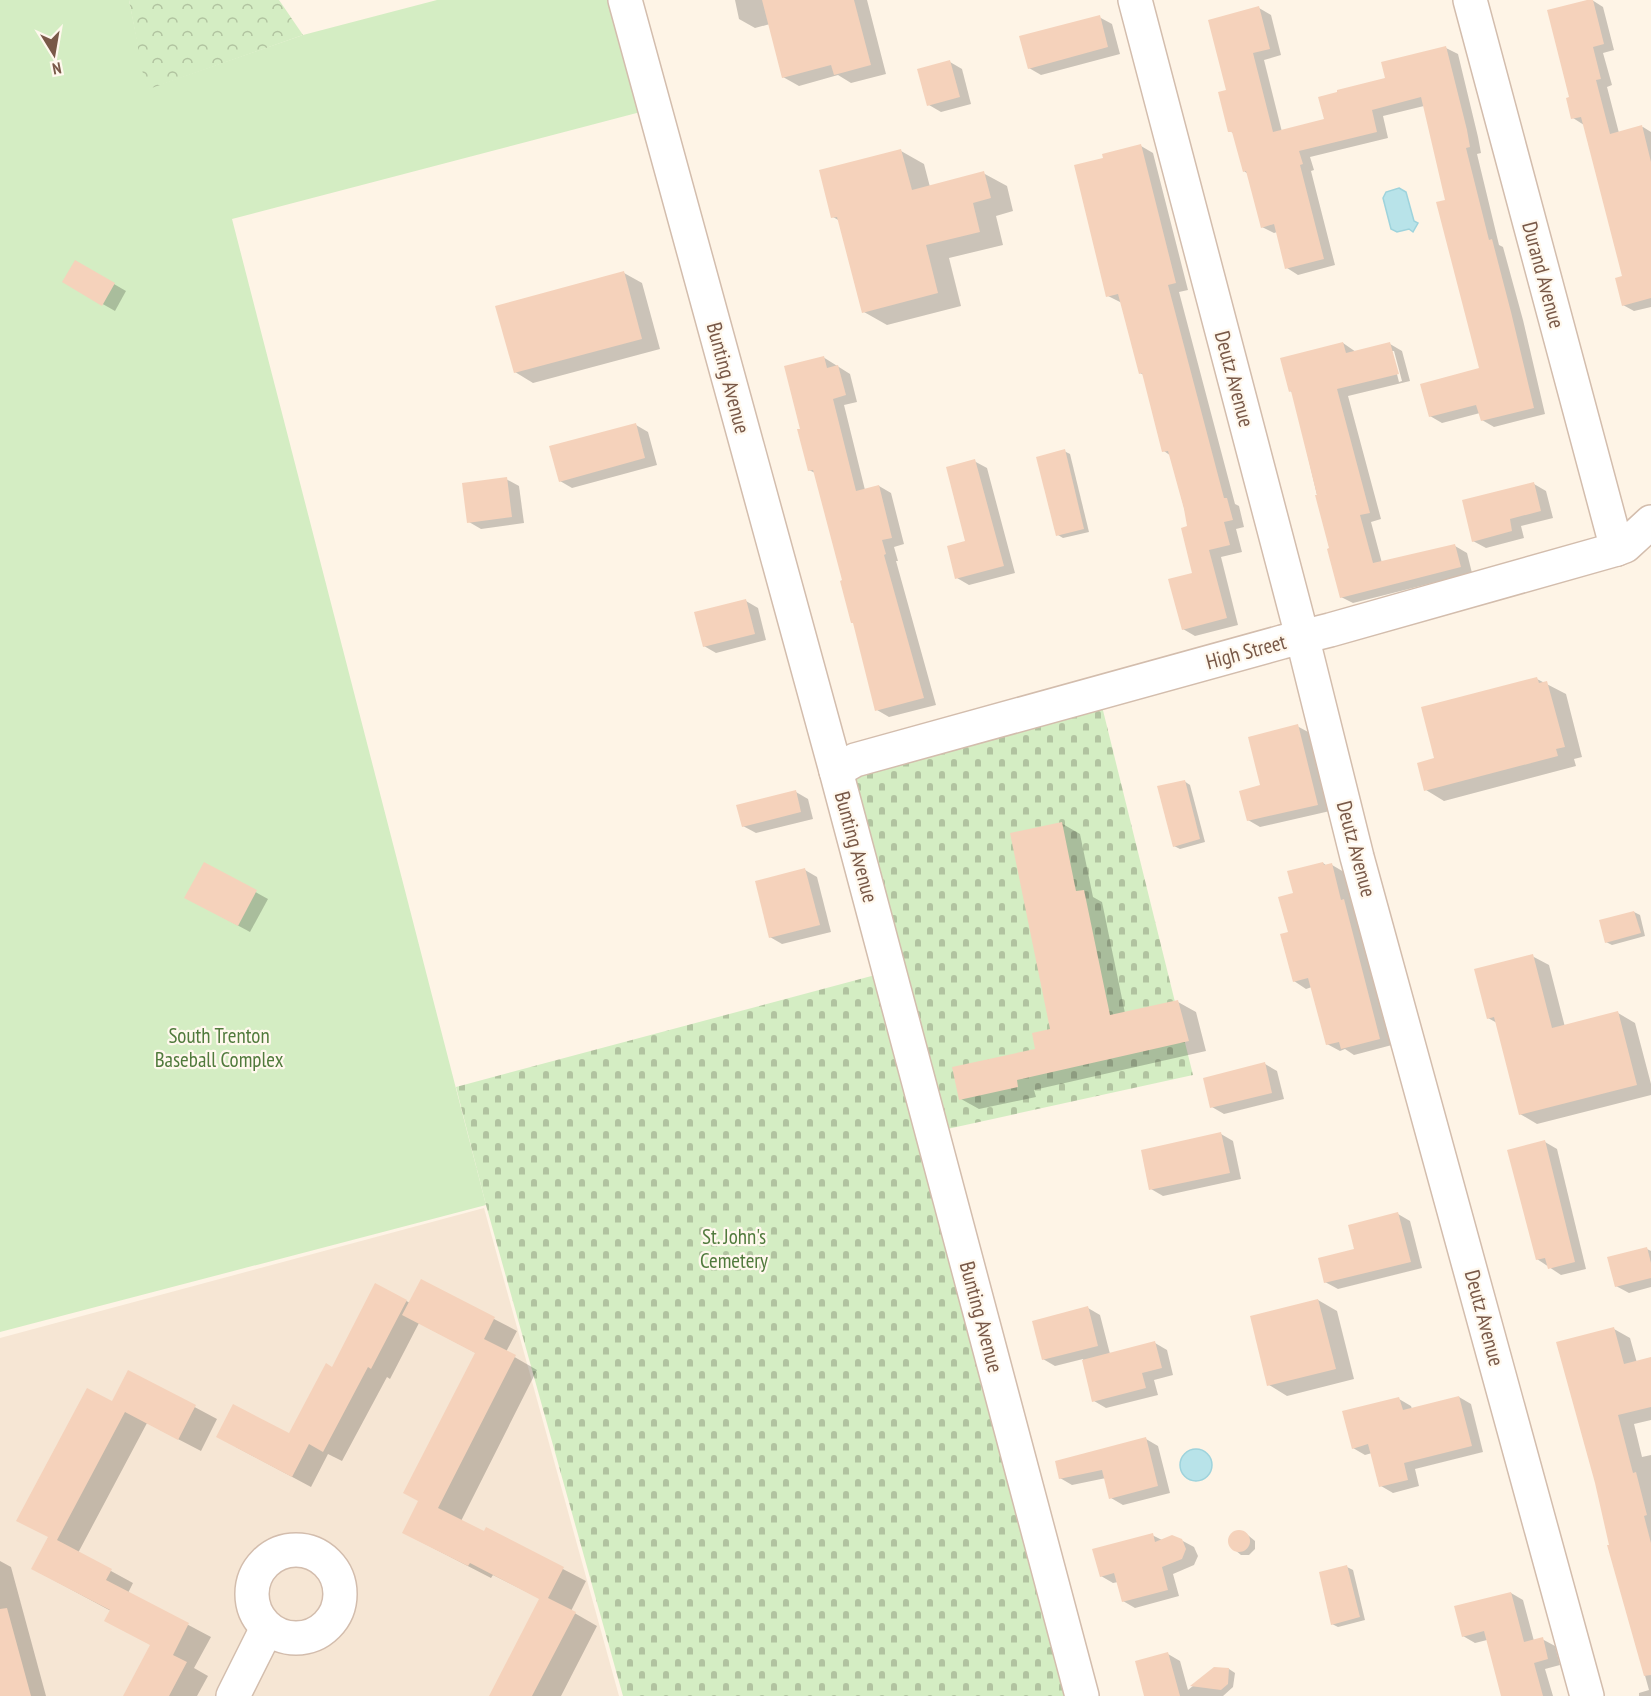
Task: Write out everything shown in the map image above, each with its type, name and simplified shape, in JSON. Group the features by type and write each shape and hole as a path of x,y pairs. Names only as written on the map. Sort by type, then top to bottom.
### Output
{"street":[{"name":"Bunting Avenue","path":"625,0 836,771 1082,1696"},
{"name":"Deutz Avenue","path":"1135,0 1302,636 1360,868 1587,1696"},
{"name":"Durand Avenue","path":"1470,0 1617,549"},
{"name":"High Street","path":"836,771 855,760 1617,549 1624,546 1651,522"},
{"path":"234,1696 267,1628"}],"shaded area":[{"path":"484,1208 619,1696 0,1696 0,1338"}],"green space":[{"name":"South Trenton Baseball Complex","path":"0,0 129,0 147,89 303,35 437,0 643,0 671,104 232,219 486,1205 0,1332"},
{"path":"129,0 279,0 303,35 146,90"},
{"name":"St. John's Cemetery","path":"1096,682 1193,1075 938,1131 1088,1696 623,1696 486,1205 456,1087 894,970 837,749"}],"water":[{"path":"1399,188 1406,192 1414,221 1418,223 1413,232 1409,229 1397,232 1391,229 1383,198 1386,192"},
{"path":"1196,1449 1207,1454 1212,1465 1207,1476 1196,1481 1185,1476 1180,1465 1185,1454"}],"building":[{"path":"762,0 854,0 871,65 834,75 831,65 782,78"},
{"path":"1593,0 1604,44 1593,47 1601,79 1596,80 1610,134 1642,125 1651,162 1651,298 1622,306 1615,278 1622,276 1581,117 1571,119 1566,98 1569,97 1547,10"},
{"path":"1259,6 1270,49 1253,53 1273,132 1324,119 1318,97 1385,78 1381,62 1446,46 1467,130 1470,147 1466,148 1489,240 1492,239 1534,408 1481,421 1476,405 1429,417 1420,384 1479,368 1436,202 1445,200 1421,97 1372,110 1377,132 1299,151 1303,164 1300,165 1324,259 1285,269 1274,224 1261,228 1246,171 1243,172 1232,132 1228,132 1218,92 1226,90 1208,20"},
{"path":"1100,15 1108,47 1028,69 1019,36"},
{"path":"950,60 960,97 927,106 917,69"},
{"path":"1141,144 1176,283 1168,285 1224,498 1227,498 1233,520 1224,522 1230,545 1209,550 1227,618 1182,630 1168,579 1192,573 1181,528 1187,526 1184,509 1168,451 1162,452 1142,373 1139,374 1118,294 1106,297 1074,165 1103,158 1102,154"},
{"path":"901,149 912,190 984,171 991,198 973,203 980,232 926,245 938,293 862,313 837,217 831,218 819,170"},
{"path":"75,260 115,283 102,306 62,282"},
{"path":"624,271 642,339 514,373 495,306"},
{"path":"1343,342 1346,353 1390,342 1399,374 1337,389 1370,513 1360,515 1373,563 1455,544 1461,567 1340,598 1291,391 1289,392 1280,358"},
{"path":"824,356 827,368 838,365 846,395 833,399 856,491 879,485 892,538 882,540 886,554 884,555 924,698 875,711 813,470 808,471 784,366"},
{"path":"636,423 645,458 559,482 549,446"},
{"path":"1065,449 1084,529 1056,536 1036,457"},
{"path":"975,459 1004,566 955,579 947,546 965,541 946,467"},
{"path":"507,477 512,517 467,523 462,483"},
{"path":"1534,482 1541,511 1510,519 1512,531 1472,542 1462,500"},
{"path":"746,599 755,634 703,647 694,612"},
{"path":"1537,677 1539,683 1547,681 1565,747 1556,749 1558,756 1424,791 1417,763 1434,758 1421,707"},
{"path":"1298,724 1318,805 1247,821 1239,791 1260,785 1248,737"},
{"path":"1185,780 1200,839 1173,847 1157,786"},
{"path":"796,790 801,812 742,827 736,805"},
{"path":"1062,822 1076,891 1084,890 1110,1015 1178,1000 1189,1041 1017,1080 1018,1087 959,1100 952,1067 1035,1049 1032,1033 1050,1029 1010,833"},
{"path":"204,862 257,890 238,926 184,898"},
{"path":"1323,862 1324,865 1332,863 1341,900 1344,899 1380,1039 1341,1049 1339,1042 1326,1045 1308,978 1293,982 1280,934 1288,932 1278,897 1293,893 1287,871"},
{"path":"805,868 820,925 769,938 755,881"},
{"path":"1634,911 1641,933 1605,943 1599,920"},
{"path":"1533,954 1552,1028 1618,1011 1637,1085 1519,1115 1494,1017 1487,1019 1474,969"},
{"path":"1265,1062 1272,1093 1210,1108 1203,1078"},
{"path":"1221,1132 1230,1173 1149,1190 1141,1150"},
{"path":"1545,1140 1575,1262 1548,1269 1545,1258 1536,1260 1507,1150"},
{"path":"1398,1212 1411,1262 1324,1283 1318,1258 1354,1249 1348,1225"},
{"path":"1647,1247 1651,1263 1651,1278 1615,1287 1607,1257"},
{"path":"421,1279 495,1317 484,1339 516,1355 438,1508 484,1531 486,1527 564,1567 548,1598 576,1612 532,1696 489,1696 539,1599 470,1563 468,1566 402,1533 418,1501 403,1493 475,1353 402,1315"},
{"path":"375,1283 407,1300 371,1369 368,1367 323,1452 309,1444 292,1477 216,1437 233,1404 289,1433 326,1363 332,1367"},
{"path":"1318,1299 1336,1369 1267,1386 1250,1316"},
{"path":"1088,1306 1098,1346 1042,1360 1032,1321"},
{"path":"1614,1327 1624,1364 1651,1357 1651,1407 1618,1415 1633,1473 1636,1472 1647,1515 1644,1516 1651,1543 1651,1675 1644,1676 1607,1545 1609,1545 1595,1483 1556,1342"},
{"path":"1155,1341 1162,1368 1142,1373 1146,1388 1092,1402 1082,1360"},
{"path":"128,1370 196,1405 178,1440 125,1412 57,1540 112,1569 106,1580 189,1623 173,1655 187,1662 169,1696 123,1696 150,1645 104,1621 110,1610 31,1569 48,1537 16,1521 87,1388 112,1401"},
{"path":"1459,1396 1472,1446 1404,1463 1408,1480 1379,1487 1368,1444 1352,1449 1342,1411 1399,1397 1403,1410"},
{"path":"1146,1437 1158,1486 1109,1499 1102,1470 1059,1479 1055,1461"},
{"path":"1235,1530 1243,1530 1250,1537 1250,1545 1243,1552 1235,1552 1228,1545 1228,1537"},
{"path":"1153,1533 1155,1542 1172,1535 1182,1539 1186,1549 1182,1559 1162,1567 1168,1590 1122,1602 1114,1573 1100,1577 1092,1549"},
{"path":"1347,1565 1360,1617 1331,1625 1319,1572"},
{"path":"1511,1592 1524,1642 1543,1637 1548,1659 1534,1663 1543,1696 1501,1696 1484,1631 1462,1637 1454,1606"},
{"path":"7,1608 31,1696 0,1696 0,1609"},
{"path":"1168,1652 1180,1696 1144,1696 1135,1661"},
{"path":"1214,1667 1229,1668 1228,1684 1221,1690 1190,1686"}]}
